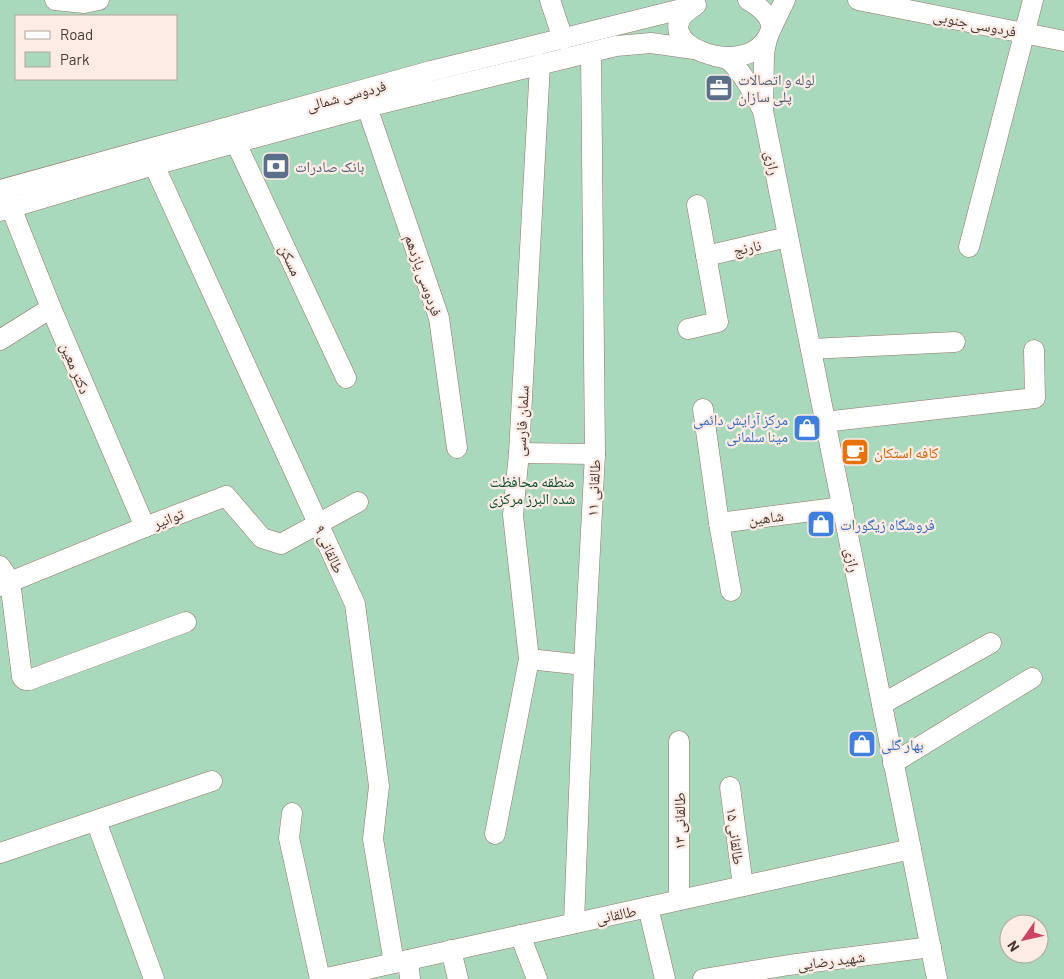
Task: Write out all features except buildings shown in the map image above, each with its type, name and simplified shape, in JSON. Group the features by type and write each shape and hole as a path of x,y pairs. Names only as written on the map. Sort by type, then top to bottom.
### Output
{"street":[{"path":"55,0 84,3 99,0"},
{"path":"55,0 62,15"},
{"path":"550,0 563,39"},
{"path":"700,3 684,13 678,23 678,32 684,41 699,51 719,57 734,57 747,54 757,48 769,34 767,16 759,7 748,0"},
{"path":"763,111 764,54 769,34 786,0"},
{"name":"فردوسی جنوبی","path":"858,0 1064,41"},
{"path":"969,247 1034,0"},
{"name":"فردوسی شمالی","path":"2,189 431,72 700,3"},
{"name":"فردوسی شمالی","path":"5,210 236,142 616,46 652,43 699,51"},
{"path":"699,51 727,59 747,83 763,111"},
{"name":"طالقانی ۱۱","path":"574,923 584,665 595,454 591,53"},
{"name":"سلمان فارسی","path":"495,834 529,659 513,515 519,454 540,64"},
{"name":"فردوسی یازدهم","path":"367,108 439,318 457,448"},
{"name":"رازی","path":"763,111 936,979"},
{"name":"مسکن","path":"236,142 346,378"},
{"name":"طالقانی ۹","path":"154,165 355,604 379,786 373,839 404,967"},
{"name":"دکتر معین","path":"2,189 5,210 26,244 51,308 145,527"},
{"path":"688,329 718,322 697,205"},
{"name":"نارنج","path":"706,256 788,237"},
{"path":"0,340 51,308"},
{"path":"811,349 955,342"},
{"path":"824,422 1034,398 1034,350"},
{"path":"703,409 731,591"},
{"path":"519,454 595,454"},
{"name":"توانیر","path":"3,578 226,496 262,538 281,544 319,524"},
{"path":"319,524 358,502"},
{"name":"شاهین","path":"719,522 843,507"},
{"path":"3,578 22,677 25,680 186,622"},
{"path":"882,704 991,643"},
{"path":"529,659 584,665"},
{"path":"893,762 1032,678"},
{"name":"طالقانی ۱۳","path":"679,741 679,900"},
{"path":"0,853 212,781"},
{"name":"طالقانی ۱۵","path":"730,786 743,886"},
{"path":"292,813 289,838 321,979"},
{"path":"96,821 154,979"},
{"name":"طالقانی","path":"321,979 404,967 451,950 911,849"},
{"path":"648,907 665,979"},
{"path":"520,935 537,979"},
{"name":"شهید رضایی","path":"703,979 788,965 931,947"},
{"path":"451,950 458,979"}],"green space":[{"name":"منطقه محافظت شده البرز مرکزی","path":"0,0 1064,0 1064,979 0,979"}],"place":[{"name":"لوله و اتصالات پلی سازان","path":"719,88"},
{"name":"بانک صادرات","path":"276,166"},
{"name":"مرکز آرایش دائمی مینا سلمانی","path":"807,428"},
{"name":"کافه استکان","path":"855,452"},
{"name":"فروشگاه زیگورات","path":"821,524"},
{"name":"بهار گلی","path":"862,744"}]}
